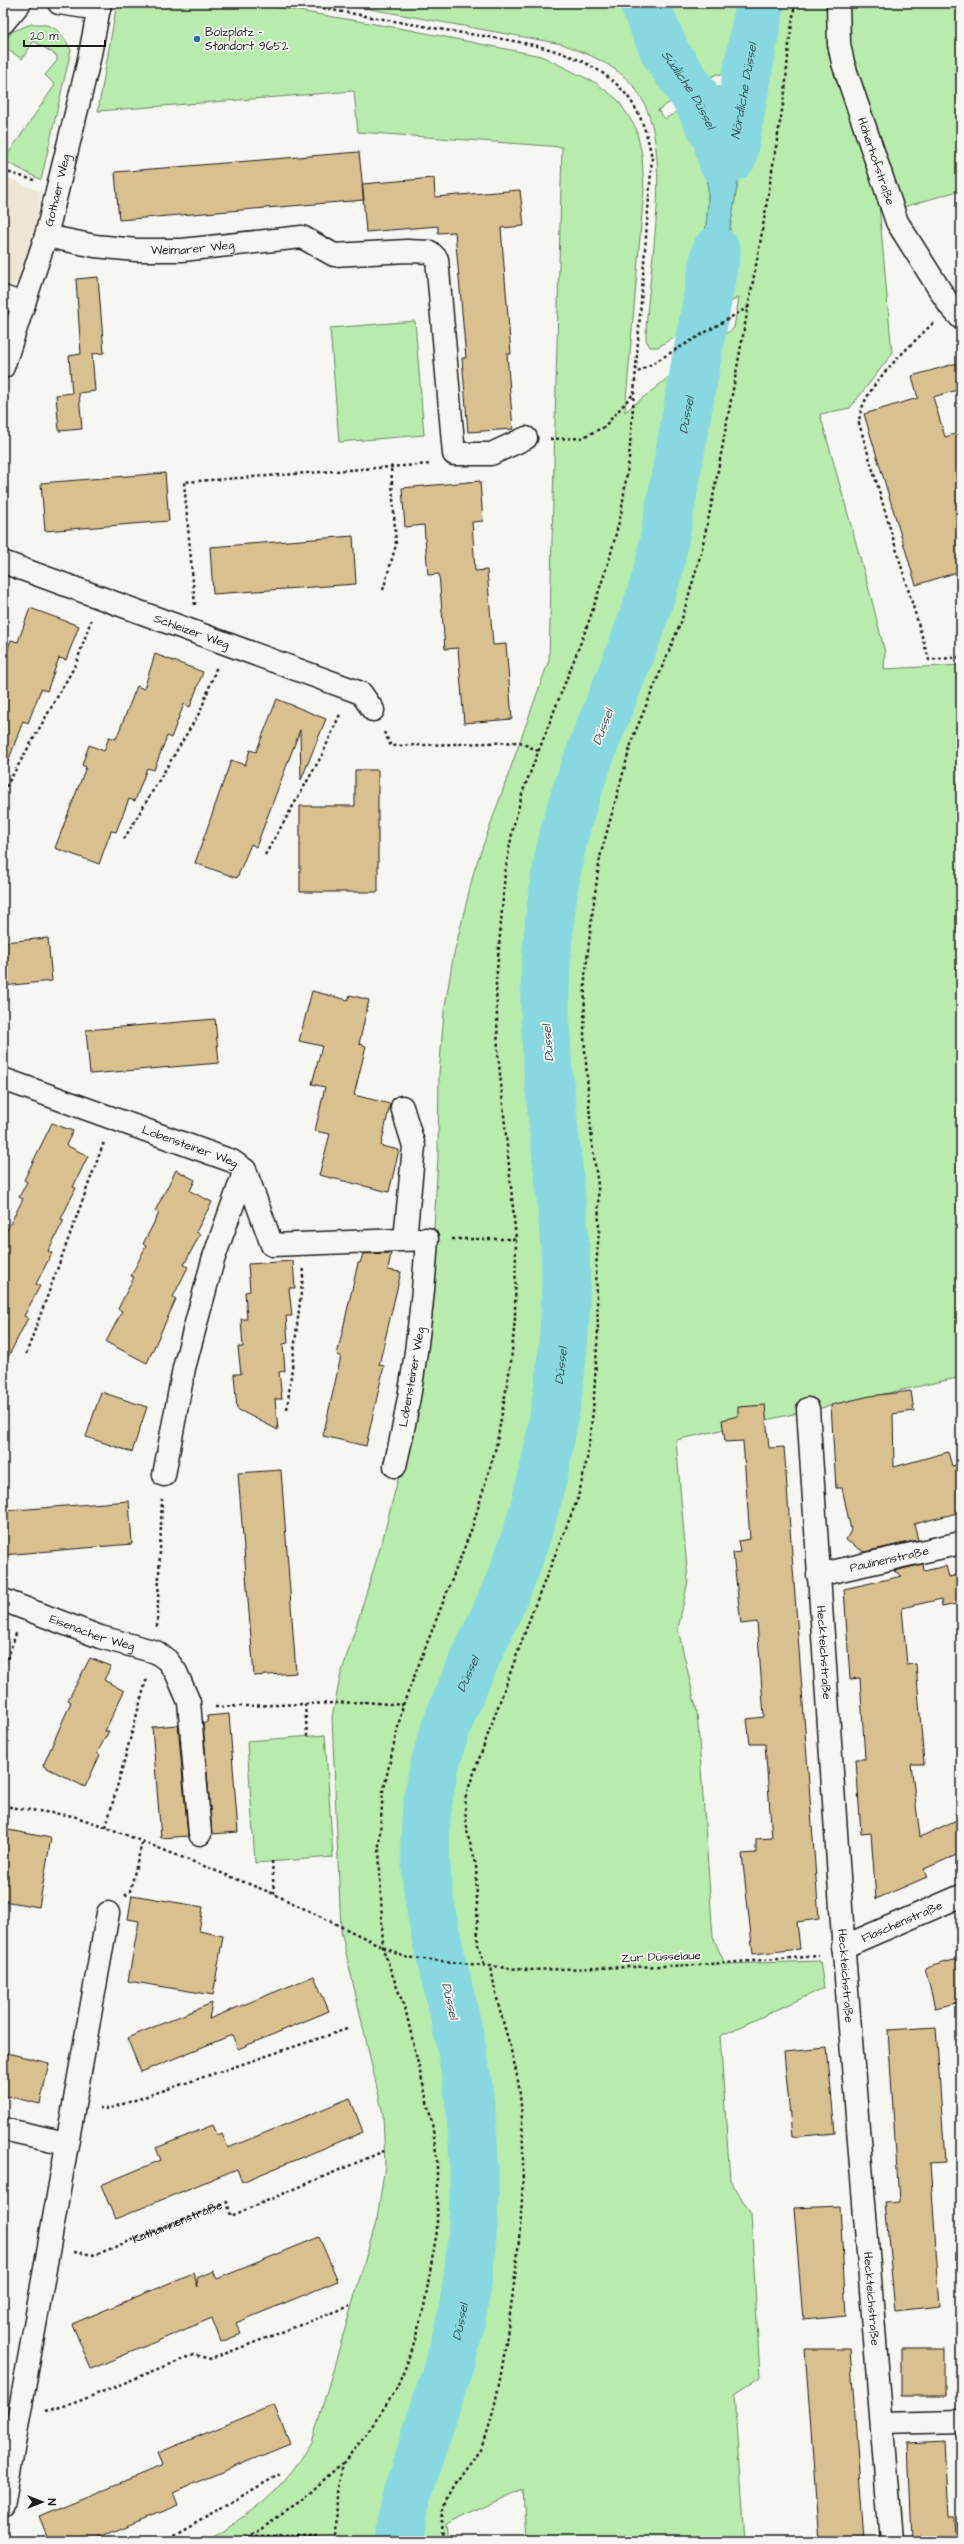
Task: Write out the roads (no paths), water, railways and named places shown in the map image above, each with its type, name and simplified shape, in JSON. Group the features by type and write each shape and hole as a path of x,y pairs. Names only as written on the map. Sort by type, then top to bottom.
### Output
{"street":[{"path":"3,23 20,3"},
{"name":"Gothaer Weg","path":"3,367 46,236 88,64 99,6 59,3"},
{"name":"Höherhofstraße","path":"838,3 839,44 843,63 884,189 897,222 956,312"},
{"name":"Weimarer Weg","path":"46,236 95,246 136,250 182,250 302,237 334,255 407,250 430,252 437,259 454,454 492,454 526,438"},
{"path":"3,297 24,304"},
{"name":"Schleizer Weg","path":"3,562 351,689 361,693 373,710"},
{"name":"Lobensteiner Weg","path":"3,1079 232,1161 245,1170 272,1245 427,1239 422,1318 407,1413 395,1466"},
{"path":"402,1107 414,1146 405,1239"},
{"path":"164,1475 184,1368 208,1275 245,1170"},
{"name":"Heckteichstraße","path":"808,1409 844,1950 883,2424 891,2541"},
{"name":"Paulinenstraße","path":"818,1575 961,1543"},
{"name":"Eisenacher Weg","path":"3,1600 100,1636 156,1652 167,1660 176,1672 188,1702 200,1834"},
{"name":"Flaschenstraße","path":"844,1950 961,1896"},
{"path":"3,2506 17,2419 108,1912"},
{"path":"3,2129 66,2142"},
{"path":"883,2424 961,2422"}],"water":[{"path":"624,3 669,3 677,33 699,83 680,96 659,61 645,29"},
{"path":"749,3 768,3 757,80 736,77"},
{"path":"734,90 756,94 751,104 716,311 689,328 704,243 708,188 706,161 699,133 686,106 708,93 725,142 728,111"}],"waterway":[{"name":"Südliche Düssel","path":"644,3 666,54 695,96 717,138 723,162"},
{"name":"Nördliche Düssel","path":"732,157 760,3"},
{"name":"Düssel","path":"399,2541 407,2496 457,2339 464,2306 473,2224 474,2159 469,2094 456,2021 436,1937 427,1880 425,1851 426,1820 430,1786 448,1723 460,1692 501,1602 527,1535 550,1442 563,1347 566,1295 565,1244 547,1060 545,996 549,926 554,888 565,831 580,781 640,626 660,563 716,251"}],"place":[{"name":"Bolzplatz - Standort 9652","path":"197,39"}]}
